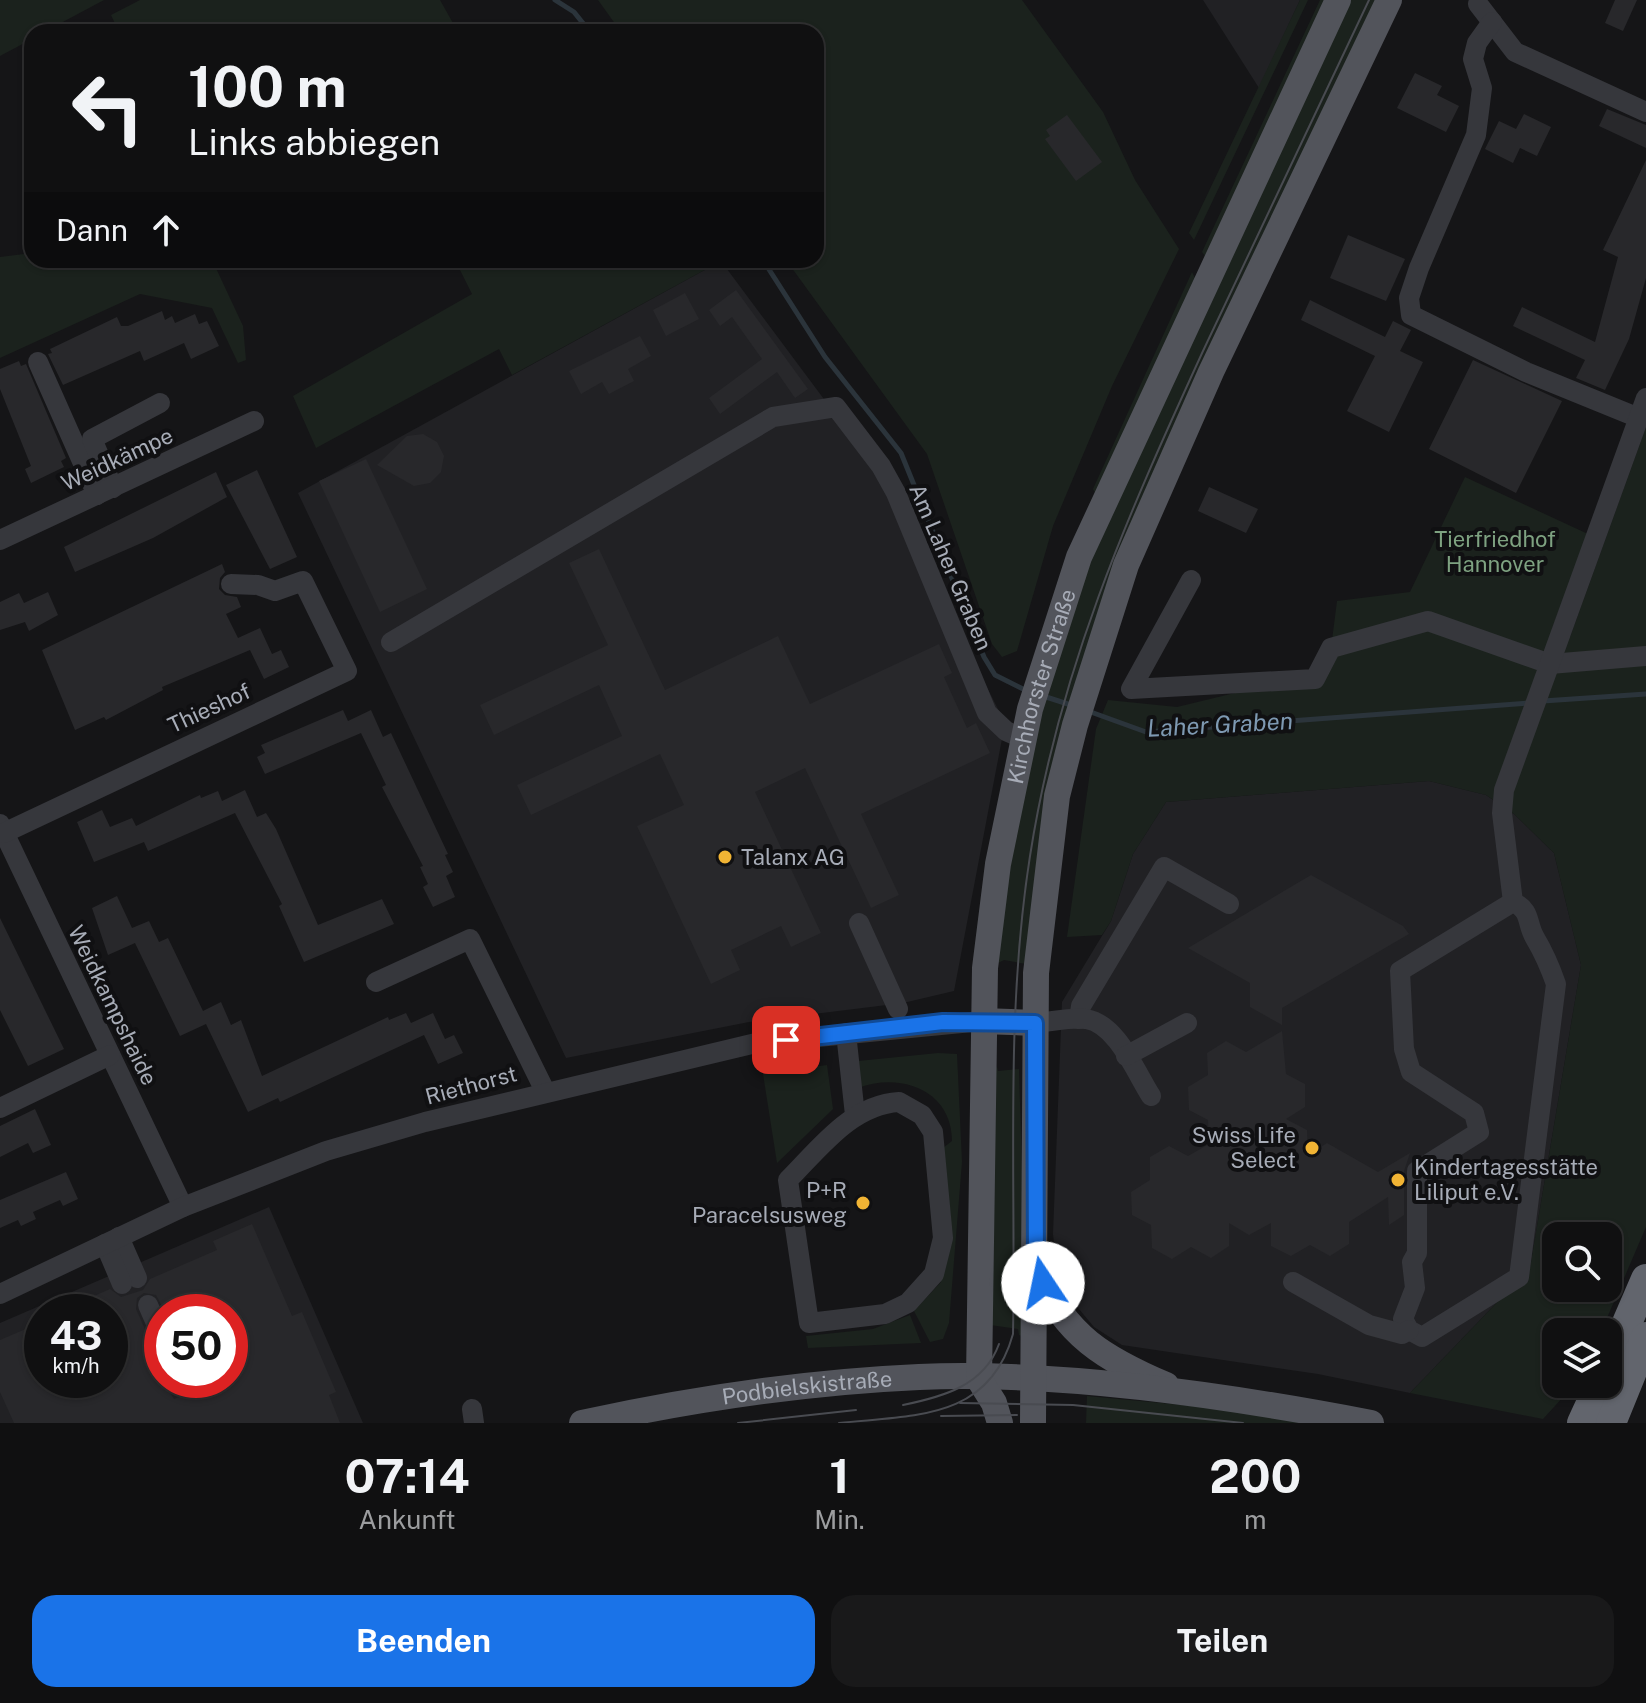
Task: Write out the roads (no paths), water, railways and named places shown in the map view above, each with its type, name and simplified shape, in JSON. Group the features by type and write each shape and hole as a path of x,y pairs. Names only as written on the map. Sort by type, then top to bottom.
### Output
{"highway":[{"path":"1622,1335 1646,1279"},
{"path":"1597,1422 1646,1337"},
{"path":"1597,1422 1599,1398"}],"main road":[{"name":"Kirchhorster Straße","path":"1000,1423 994,1403 979,1379 983,1195 982,1021 998,864 1030,709 1079,557 1338,0"},
{"name":"Kirchhorster Straße","path":"1033,1423 1035,1023 1041,904 1057,796 1075,725 1126,565 1205,386 1389,0"},
{"path":"982,1021 1035,1023"},
{"path":"1036,1266 1050,1300 1088,1344 1112,1361 1192,1395 1371,1423"},
{"name":"Podbielskistraße","path":"582,1423 734,1395 842,1382 922,1377 1034,1380 1192,1395"}],"street":[{"path":"1478,4 1515,52 1646,112"},
{"path":"1492,22 1477,43 1473,59 1482,88 1476,135 1419,268 1409,298 1411,315 1526,372 1639,418"},
{"path":"38,362 105,491"},
{"path":"1513,902 1502,806 1504,790 1646,398"},
{"path":"105,491 92,439 160,403"},
{"name":"Am Laher Graben","path":"391,642 773,417 836,407 881,466 896,493 987,713 1006,731 1024,739"},
{"name":"Weidkämpe","path":"0,540 254,421"},
{"path":"1191,580 1131,689 1315,679 1331,648 1428,621 1550,664 1646,656"},
{"name":"Thieshof","path":"2,828 347,671 303,581 275,591 258,585 231,584"},
{"name":"Weidkampshaide","path":"2,828 183,1207"},
{"path":"1079,1019 1081,1006 1164,867 1229,904"},
{"path":"1513,902 1524,907 1530,918 1533,936 1542,946 1556,984 1519,1277 1422,1337 1409,1330 1403,1319 1415,1288 1412,1262 1417,1253 1417,1171 1479,1132 1474,1113 1411,1072 1404,1049 1400,971 1513,902"},
{"path":"859,923 898,1009"},
{"path":"376,982 470,939 545,1091"},
{"path":"1035,1023 1079,1019 1097,1022 1109,1030 1151,1096"},
{"name":"Riethorst","path":"0,1294 183,1207 337,1148 545,1091 846,1033 982,1021"},
{"path":"1126,1056 1187,1023"},
{"path":"846,1033 855,1115"},
{"path":"0,1108 110,1055"},
{"path":"899,1102 922,1115 933,1132 943,1238 934,1274 908,1303 885,1314 809,1323 788,1180 855,1115 880,1103 899,1102"},
{"path":"112,1241 129,1281"},
{"path":"1293,1282 1369,1325 1402,1334 1409,1330"}],"waterway":[{"name":"Laher Graben","path":"555,0 574,12 584,24"},
{"name":"Laher Graben","path":"768,268 825,357 901,453 984,657 995,675 1029,692"},
{"name":"Laher Graben","path":"1543,701 1646,694"},
{"name":"Laher Graben","path":"1043,696 1071,705"},
{"name":"Laher Graben","path":"1088,711 1146,732 1529,703"}],"tram line":[{"path":"839,1423 920,1414 967,1398 986,1383 1002,1362 1013,1334 1013,1094 1017,975 1030,856 1058,722 1098,597 1148,475 1203,351 1369,0"},
{"path":"903,1405 947,1393 972,1380 983,1370 999,1344"},
{"path":"960,1403 1073,1405 1243,1423"},
{"path":"738,1423 856,1410"},
{"path":"941,1416 1017,1415"}],"place":[{"name":"Talanx AG","path":"725,857"},
{"name":"Swiss Life Select","path":"1312,1148"},
{"name":"Kindertagesstätte Liliput e.V.","path":"1398,1180"},
{"name":"P+R Paracelsusweg","path":"863,1203"}],"park label":[{"name":"Tierfriedhof Hannover","path":"1495,552"}]}
